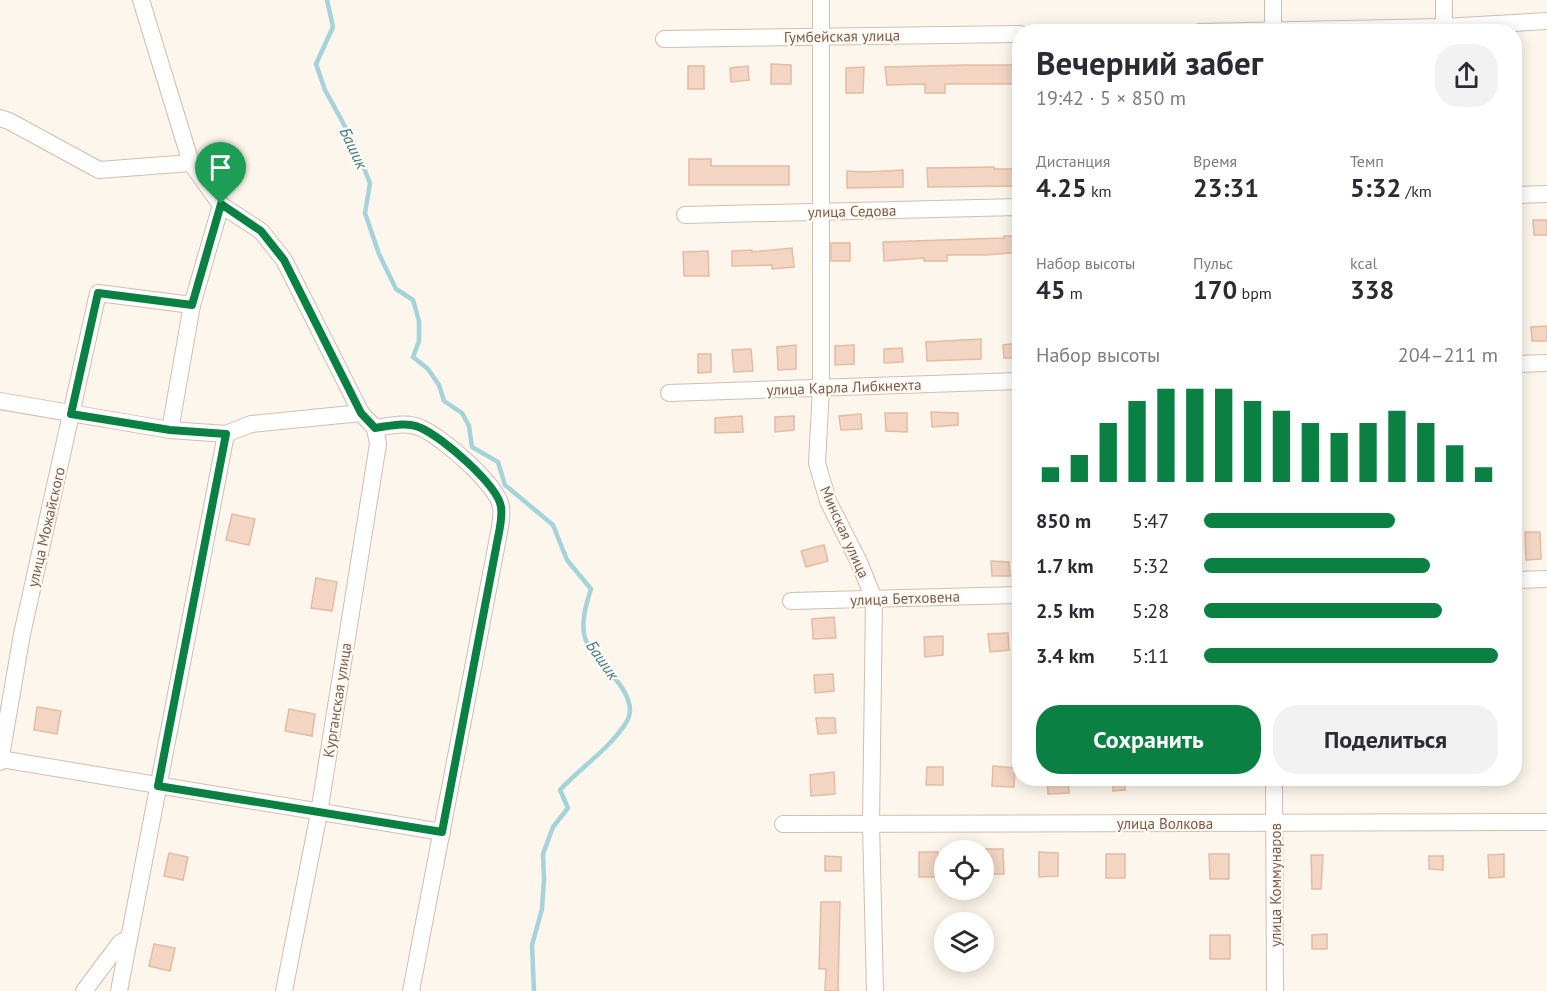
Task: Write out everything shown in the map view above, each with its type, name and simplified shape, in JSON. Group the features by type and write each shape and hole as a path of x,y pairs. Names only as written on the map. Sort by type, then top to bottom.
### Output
{"street":[{"path":"141,0 190,163 221,204 261,231 284,260 361,413 375,428 399,424 419,427 441,441 487,481 497,494 502,509 411,991"},
{"name":"Минская улица","path":"821,0 821,388 817,463 828,501 859,562 874,599 871,824 875,991"},
{"path":"1273,0 1273,24"},
{"path":"1444,0 1444,24"},
{"path":"1496,24 1547,21"},
{"name":"Гумбейская улица","path":"664,39 1012,34"},
{"path":"0,118 99,170 190,163"},
{"path":"1522,195 1547,194"},
{"path":"170,430 192,305 221,204"},
{"name":"улица Седова","path":"685,215 1012,207"},
{"name":"улица Можайского","path":"0,760 22,634 98,293 192,305"},
{"path":"1522,364 1547,363"},
{"name":"улица Карла Либкнехта","path":"669,393 1012,381"},
{"path":"0,401 170,430 226,434 251,423 361,413"},
{"name":"Курганская улица","path":"284,991 319,813 378,444 375,428"},
{"path":"119,991 226,434"},
{"path":"1522,580 1547,579"},
{"name":"улица Бетховена","path":"791,601 1012,595"},
{"path":"0,760 442,832"},
{"name":"улица Коммунаров","path":"1274,786 1275,991"},
{"name":"улица Волкова","path":"783,824 1547,822"},
{"path":"84,991 120,944 129,938"}],"building":[{"path":"771,64 791,65 791,84 771,84"},
{"path":"1012,65 1012,84 945,84 945,93 925,93 925,84 887,85 885,67"},
{"path":"688,66 704,66 704,89 688,89"},
{"path":"748,66 749,80 731,82 730,68"},
{"path":"864,67 863,93 846,93 846,68"},
{"path":"689,159 711,159 711,166 789,166 789,185 689,185"},
{"path":"927,168 1012,169 1012,186 928,187"},
{"path":"903,170 903,187 847,188 847,171"},
{"path":"1533,220 1547,220 1547,235 1534,235"},
{"path":"1004,236 1012,236 1012,253 947,255 947,261 924,261 924,258 884,261 883,242 1004,238"},
{"path":"831,243 850,243 850,261 831,261"},
{"path":"792,248 794,267 772,269 772,265 732,266 732,251 752,250 752,252"},
{"path":"708,251 709,276 684,276 683,252"},
{"path":"1547,326 1547,341 1532,341 1531,327"},
{"path":"981,339 981,359 927,361 926,342"},
{"path":"1012,344 1012,358 1004,358 1003,345"},
{"path":"796,345 796,369 778,370 777,347"},
{"path":"854,345 854,364 835,365 835,346"},
{"path":"902,348 903,362 884,363 884,349"},
{"path":"751,349 753,371 734,372 732,350"},
{"path":"698,354 711,354 711,372 698,373"},
{"path":"931,412 958,413 958,425 932,427"},
{"path":"885,413 907,413 907,432 886,431"},
{"path":"861,414 862,429 841,430 839,416"},
{"path":"742,416 743,432 715,433 715,418"},
{"path":"794,416 794,430 775,432 775,417"},
{"path":"232,514 255,519 249,545 226,540"},
{"path":"1525,532 1540,532 1541,559 1526,560"},
{"path":"824,545 828,561 806,567 801,551"},
{"path":"991,561 1009,562 1010,576 992,576"},
{"path":"316,578 337,582 332,611 311,608"},
{"path":"834,617 836,638 813,639 812,619"},
{"path":"1008,633 1009,650 990,652 988,634"},
{"path":"943,636 943,655 925,657 924,637"},
{"path":"833,674 834,691 815,693 814,675"},
{"path":"37,707 61,711 57,734 34,730"},
{"path":"289,709 315,714 312,736 285,731"},
{"path":"816,718 835,718 836,733 818,734"},
{"path":"993,766 1012,768 1012,786 1014,787 992,786"},
{"path":"927,767 943,767 943,785 926,785"},
{"path":"834,772 835,794 811,796 810,775"},
{"path":"1047,786 1068,786 1069,793 1048,794"},
{"path":"1113,786 1125,786 1125,790 1113,791"},
{"path":"994,849 1003,849 1004,874 994,874"},
{"path":"919,852 934,852 934,877 919,877"},
{"path":"1039,852 1058,853 1058,876 1039,877"},
{"path":"169,853 188,857 183,880 164,876"},
{"path":"1106,854 1125,854 1125,878 1106,878"},
{"path":"1209,854 1229,854 1229,879 1210,879"},
{"path":"1504,854 1504,877 1489,878 1488,855"},
{"path":"1311,855 1323,855 1321,889 1312,889"},
{"path":"825,856 841,857 841,871 825,871"},
{"path":"1429,856 1443,856 1443,870 1429,869"},
{"path":"821,902 840,902 838,991 825,991 826,969 819,969"},
{"path":"1327,934 1327,949 1312,949 1312,935"},
{"path":"1210,935 1230,935 1230,959 1210,959"},
{"path":"154,944 175,948 170,971 149,966"}],"waterway":[{"name":"Башик","path":"327,0 333,27 316,64 325,90 353,141 370,183 365,213 379,254 396,289 413,300 419,321 419,341 413,357 428,369 439,385 444,401 462,413 469,426 472,447 498,462 505,485 553,525 567,560 591,589 583,623 587,643 624,690 628,701 630,711 620,731 560,790 568,808 553,827 543,854 542,909 532,945 534,991"}],"route":[{"path":"221,204 261,231 284,260 361,413 375,428 399,424 419,427 441,441 487,481 497,494 502,509 496,548 442,832 158,786 226,434 170,430 71,414 98,293 192,305 221,204"}]}
